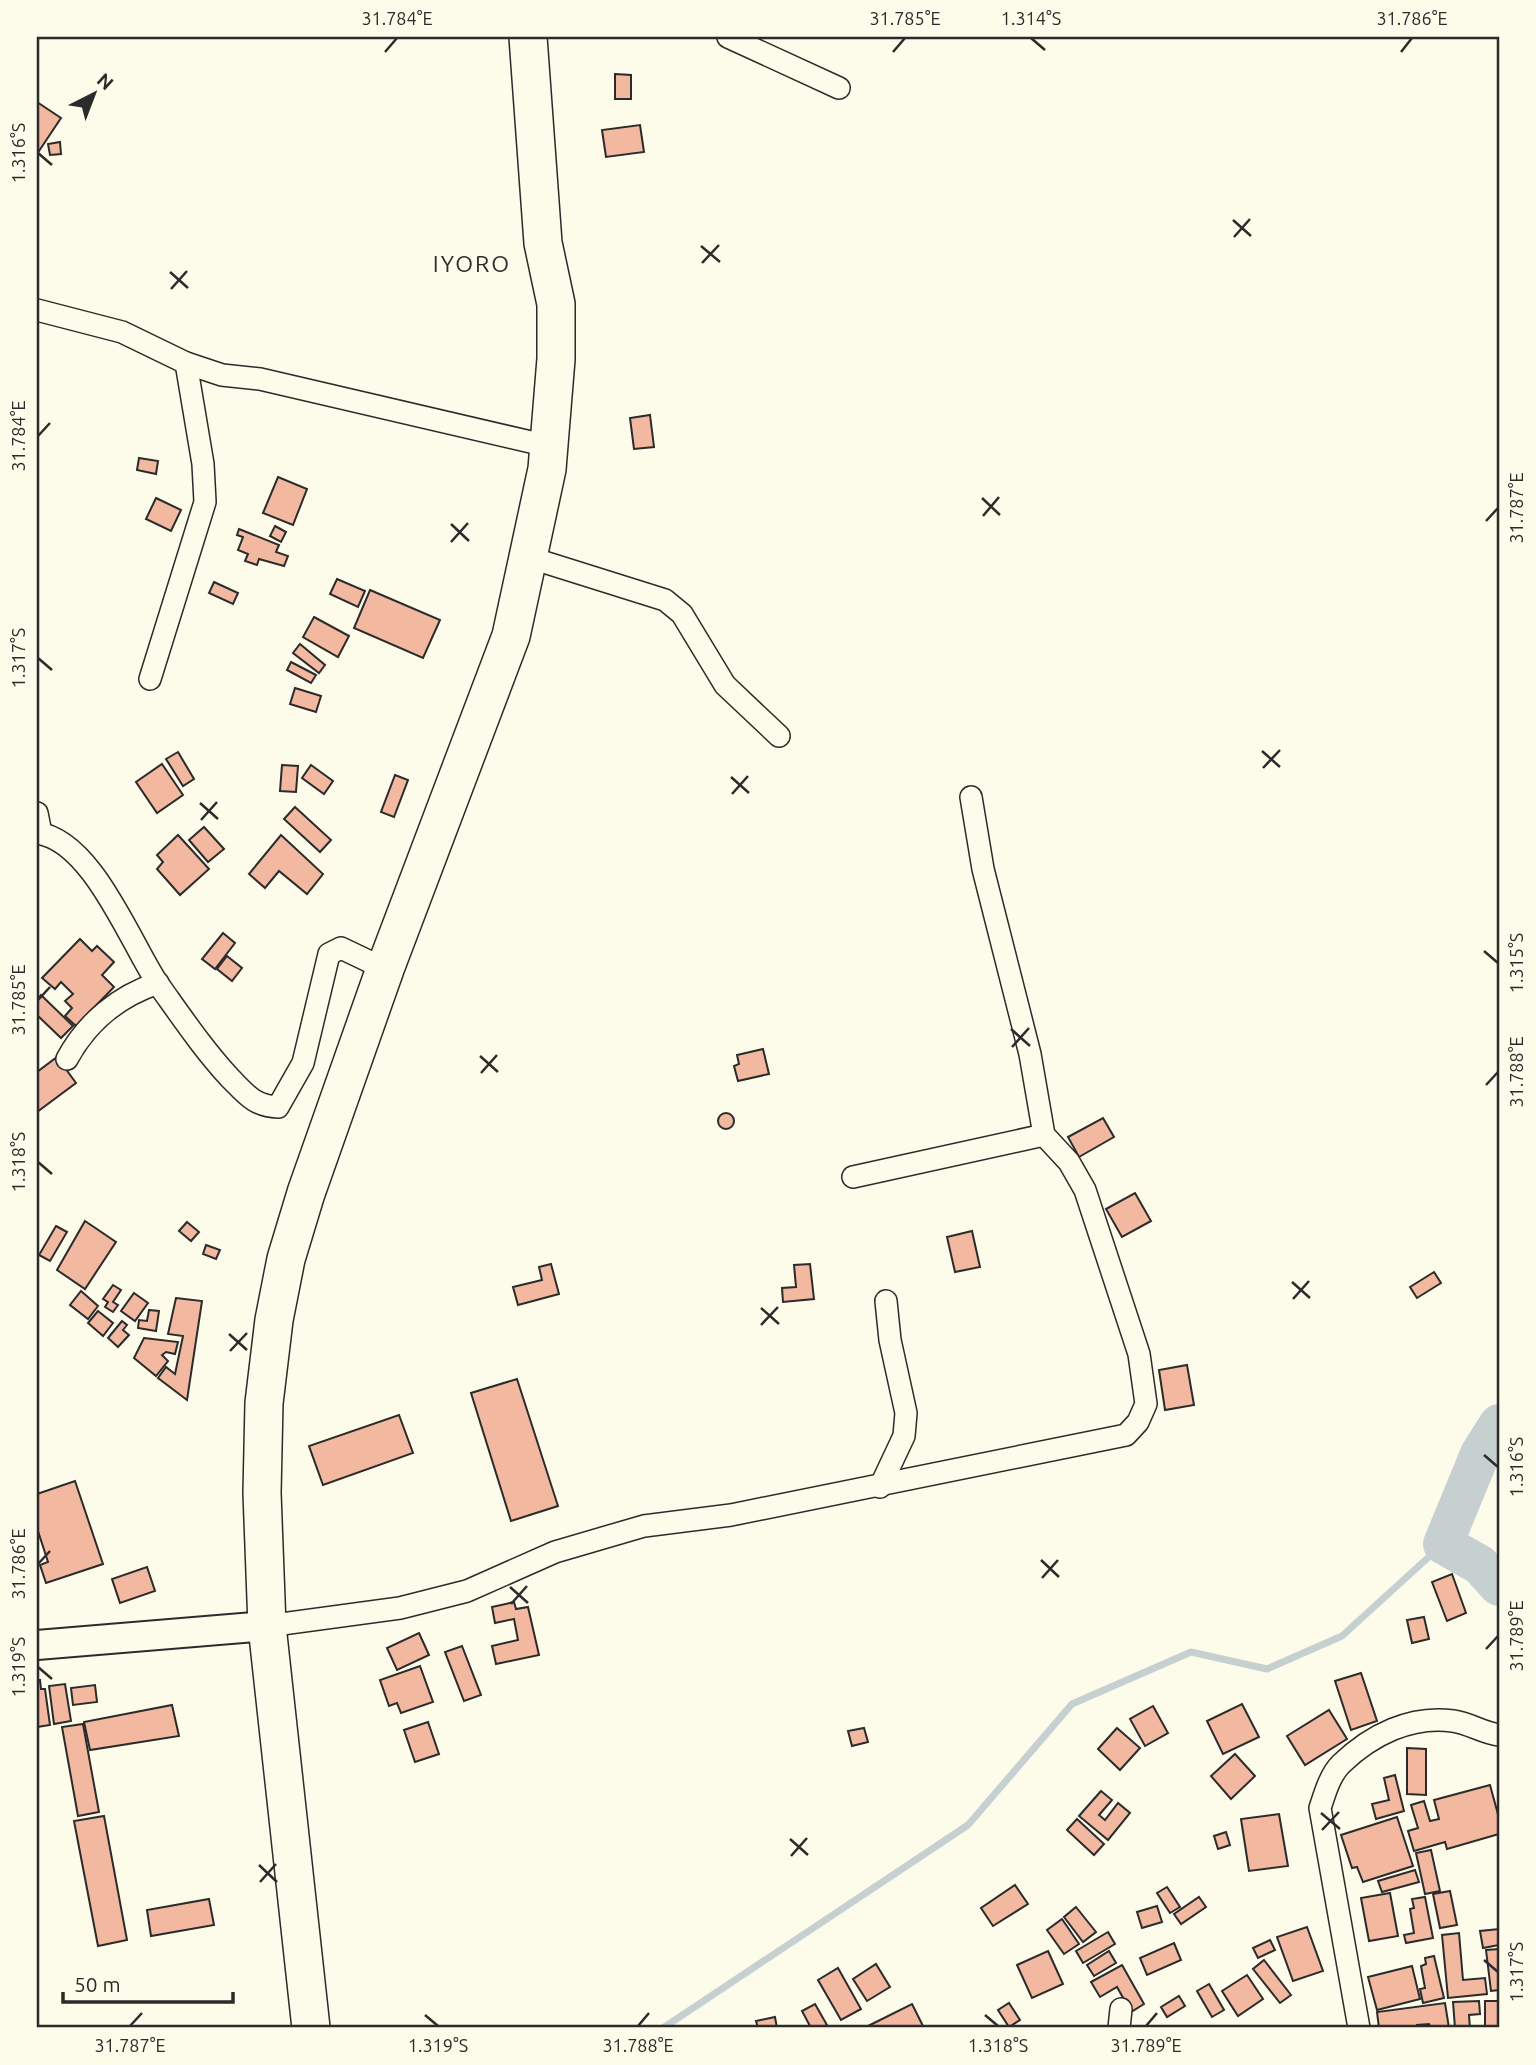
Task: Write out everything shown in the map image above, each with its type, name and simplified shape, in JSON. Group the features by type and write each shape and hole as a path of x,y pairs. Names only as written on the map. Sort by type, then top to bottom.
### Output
{"highway":[{"path":"311,2028 267,1626 262,1493 264,1403 274,1320 286,1259 306,1192 385,969 511,636 547,470 556,359 556,304 543,243 528,37"}],"street":[{"path":"728,37 839,88"},
{"path":"37,310 122,332 186,363 222,375 260,379 548,446"},
{"path":"150,679 205,502 203,464 186,363"},
{"path":"528,557 665,600 681,614 725,685 779,736"},
{"path":"37,1645 267,1626 400,1608 467,1591 555,1552 644,1526 731,1515 880,1487 1126,1435 1138,1422 1146,1404 1139,1354 1085,1190 1069,1162 1044,1135 1030,1054 983,869 971,797"},
{"path":"38,826 67,847 104,888 158,982 211,1058 251,1101 278,1107 303,1063 329,954 341,948 385,969"},
{"path":"67,1059 75,1044 113,1005 135,990 158,982"},
{"path":"853,1177 1044,1135"},
{"path":"880,1487 904,1436 906,1413 890,1340 886,1301"},
{"path":"1359,2028 1320,1808 1327,1786 1340,1765 1396,1727 1425,1719 1456,1721 1497,1738"}],"building":[{"path":"615,74 631,75 631,99 615,99"},
{"path":"37,102 61,118 37,154"},
{"path":"640,125 644,152 606,157 602,130"},
{"path":"60,142 61,154 50,155 48,144"},
{"path":"650,415 654,447 634,449 630,418"},
{"path":"139,458 158,461 156,474 137,470"},
{"path":"278,477 307,489 293,525 263,513"},
{"path":"156,498 181,510 171,531 146,519"},
{"path":"275,526 286,532 281,542 270,536"},
{"path":"239,529 279,545 276,552 288,556 284,566 259,559 257,565 245,561 248,554 238,550 243,537 237,535"},
{"path":"337,579 365,591 358,607 330,594"},
{"path":"214,582 238,593 233,604 209,593"},
{"path":"370,590 440,620 423,658 354,628"},
{"path":"314,617 349,636 338,657 303,637"},
{"path":"300,644 325,665 319,673 293,653"},
{"path":"291,662 316,675 311,683 287,670"},
{"path":"295,688 321,696 316,712 290,704"},
{"path":"178,752 194,779 183,786 166,759"},
{"path":"162,764 183,795 157,813 136,782"},
{"path":"282,765 298,766 296,792 280,791"},
{"path":"311,765 333,781 324,794 302,778"},
{"path":"395,775 408,780 394,817 381,812"},
{"path":"295,807 331,840 320,852 284,819"},
{"path":"204,827 224,849 208,862 189,840"},
{"path":"178,835 209,869 180,895 157,869 163,862 157,855"},
{"path":"281,835 323,874 307,894 279,871 265,888 249,874"},
{"path":"223,933 235,943 215,969 202,959"},
{"path":"80,939 92,951 97,946 114,962 102,975 114,987 76,1026 65,1016 72,1008 65,1001 73,994 61,982 55,989 42,978"},
{"path":"227,956 242,968 232,981 217,969"},
{"path":"41,995 73,1026 61,1038 37,1015 37,1000"},
{"path":"763,1049 769,1074 738,1081 734,1066 739,1064 737,1055"},
{"path":"57,1057 76,1083 37,1112 37,1072"},
{"path":"726,1113 732,1115 732,1127 726,1129 720,1127 718,1121 720,1115"},
{"path":"1103,1118 1114,1137 1079,1157 1068,1137"},
{"path":"1135,1193 1151,1221 1122,1237 1106,1209"},
{"path":"85,1221 116,1242 85,1289 57,1270"},
{"path":"187,1222 199,1232 191,1241 179,1231"},
{"path":"56,1226 67,1232 50,1261 39,1255"},
{"path":"972,1231 980,1267 955,1272 947,1237"},
{"path":"206,1245 220,1250 216,1259 203,1254"},
{"path":"551,1264 559,1294 518,1305 513,1287 542,1280 539,1267"},
{"path":"810,1264 814,1299 783,1302 782,1288 796,1287 794,1265"},
{"path":"1434,1272 1441,1283 1417,1298 1410,1287"},
{"path":"113,1285 121,1290 113,1302 118,1305 113,1312 105,1307 108,1302 103,1299"},
{"path":"81,1291 98,1306 88,1319 70,1305"},
{"path":"134,1293 148,1303 135,1321 121,1311"},
{"path":"176,1298 202,1301 187,1400 158,1378 166,1367 175,1374 183,1336 168,1334"},
{"path":"149,1310 159,1311 156,1331 138,1328 139,1320 147,1321"},
{"path":"98,1311 113,1323 103,1336 88,1323"},
{"path":"122,1321 127,1325 123,1330 129,1335 118,1347 108,1338"},
{"path":"144,1338 178,1342 175,1354 166,1352 162,1355 168,1361 156,1376 134,1358"},
{"path":"1187,1365 1194,1405 1165,1410 1159,1370"},
{"path":"517,1379 558,1506 511,1521 471,1393"},
{"path":"399,1415 413,1453 323,1485 309,1446"},
{"path":"75,1481 103,1564 46,1583 40,1565 48,1562 37,1528 37,1494"},
{"path":"147,1567 155,1591 120,1603 112,1579"},
{"path":"1452,1574 1466,1613 1447,1621 1432,1582"},
{"path":"514,1602 516,1609 528,1607 539,1655 496,1664 492,1646 518,1640 514,1619 495,1623 492,1607"},
{"path":"1424,1617 1429,1639 1412,1643 1407,1620"},
{"path":"419,1633 429,1655 397,1670 387,1648"},
{"path":"462,1646 481,1695 464,1701 445,1652"},
{"path":"420,1666 433,1702 401,1713 397,1703 389,1706 380,1680"},
{"path":"1361,1673 1377,1721 1351,1730 1335,1681"},
{"path":"37,1680 40,1680 41,1689 45,1689 50,1725 37,1727"},
{"path":"65,1684 71,1721 54,1724 49,1686"},
{"path":"95,1685 97,1702 73,1705 71,1688"},
{"path":"1242,1704 1259,1737 1223,1754 1207,1721"},
{"path":"172,1705 179,1736 90,1750 84,1722"},
{"path":"1153,1706 1168,1733 1145,1746 1130,1719"},
{"path":"1329,1710 1347,1739 1305,1765 1287,1736"},
{"path":"428,1722 439,1754 415,1762 404,1730"},
{"path":"83,1724 99,1812 78,1816 62,1727"},
{"path":"864,1728 868,1742 852,1746 848,1731"},
{"path":"1117,1728 1140,1748 1120,1770 1098,1749"},
{"path":"1407,1748 1426,1749 1426,1795 1407,1794"},
{"path":"1235,1754 1255,1776 1231,1799 1211,1776"},
{"path":"1395,1775 1404,1811 1376,1819 1372,1804 1389,1800 1384,1778"},
{"path":"1490,1785 1499,1818 1499,1834 1447,1849 1445,1842 1414,1851 1408,1831 1418,1828 1411,1805 1424,1801 1430,1821 1439,1819 1434,1800"},
{"path":"1101,1791 1112,1800 1099,1815 1105,1820 1118,1803 1130,1813 1108,1840 1079,1816"},
{"path":"1279,1814 1288,1866 1249,1871 1241,1819"},
{"path":"104,1816 127,1940 98,1946 74,1821"},
{"path":"1397,1817 1413,1866 1363,1882 1357,1867 1352,1868 1341,1835"},
{"path":"1077,1819 1104,1844 1094,1855 1067,1830"},
{"path":"1226,1832 1230,1845 1218,1849 1214,1836"},
{"path":"1431,1850 1440,1891 1425,1894 1416,1853"},
{"path":"1415,1870 1419,1882 1382,1892 1378,1881"},
{"path":"1015,1885 1028,1904 993,1926 981,1908"},
{"path":"1167,1887 1180,1907 1170,1913 1157,1893"},
{"path":"1450,1891 1457,1925 1440,1928 1433,1894"},
{"path":"1390,1893 1398,1936 1369,1941 1361,1898"},
{"path":"1199,1897 1206,1907 1181,1924 1174,1914"},
{"path":"1425,1897 1433,1938 1406,1943 1404,1935 1414,1933 1410,1909 1414,1908 1412,1899"},
{"path":"209,1899 214,1925 151,1936 147,1910"},
{"path":"1157,1906 1162,1922 1142,1928 1137,1912"},
{"path":"1076,1907 1096,1932 1083,1942 1064,1917"},
{"path":"1062,1919 1079,1944 1064,1954 1047,1930"},
{"path":"1307,1927 1323,1971 1293,1981 1277,1937"},
{"path":"1499,1929 1499,1945 1483,1948 1480,1931"},
{"path":"1108,1932 1115,1944 1083,1963 1076,1951"},
{"path":"1459,1933 1463,1980 1485,1978 1487,1994 1448,1998 1442,1935"},
{"path":"1270,1940 1275,1950 1258,1958 1253,1948"},
{"path":"1174,1943 1181,1960 1147,1975 1140,1958"},
{"path":"1499,1949 1499,1990 1491,1991 1486,1950"},
{"path":"1048,1951 1063,1984 1032,1998 1017,1965"},
{"path":"1109,1951 1116,1963 1094,1976 1087,1965"},
{"path":"1434,1956 1444,1998 1423,2003 1420,1989 1425,1988 1421,1966 1426,1964 1425,1958"},
{"path":"1264,1960 1291,1995 1280,2003 1253,1969"},
{"path":"876,1964 890,1987 867,2001 853,1979"},
{"path":"1122,1965 1144,2004 1131,2012 1117,1987 1100,1997 1091,1982"},
{"path":"1412,1966 1420,1999 1377,2010 1368,1977"},
{"path":"838,1968 861,2009 841,2020 818,1980"},
{"path":"1247,1975 1263,1999 1238,2016 1222,1991"},
{"path":"1209,1984 1224,2010 1212,2017 1197,1991"},
{"path":"1179,1996 1185,2006 1167,2017 1161,2007"},
{"path":"1479,2001 1480,2014 1469,2015 1470,2028 1455,2028 1453,2002"},
{"path":"1485,2001 1499,2001 1499,2028 1485,2028"},
{"path":"1009,2003 1020,2020 1009,2027 998,2010"},
{"path":"1445,2003 1449,2028 1430,2028 1429,2024 1417,2025 1417,2028 1379,2028 1377,2012"},
{"path":"815,2004 827,2025 821,2028 811,2028 802,2011"},
{"path":"912,2004 924,2028 864,2028"},
{"path":"775,2017 777,2028 758,2028 756,2021"}],"waterway":[{"path":"1499,1424 1480,1454 1443,1544 1480,1565 1499,1586"},
{"path":"663,2028 968,1825 1072,1704 1191,1652 1267,1669 1342,1636 1443,1544"}],"district":[{"name":"IYORO","path":"472,264"}]}
